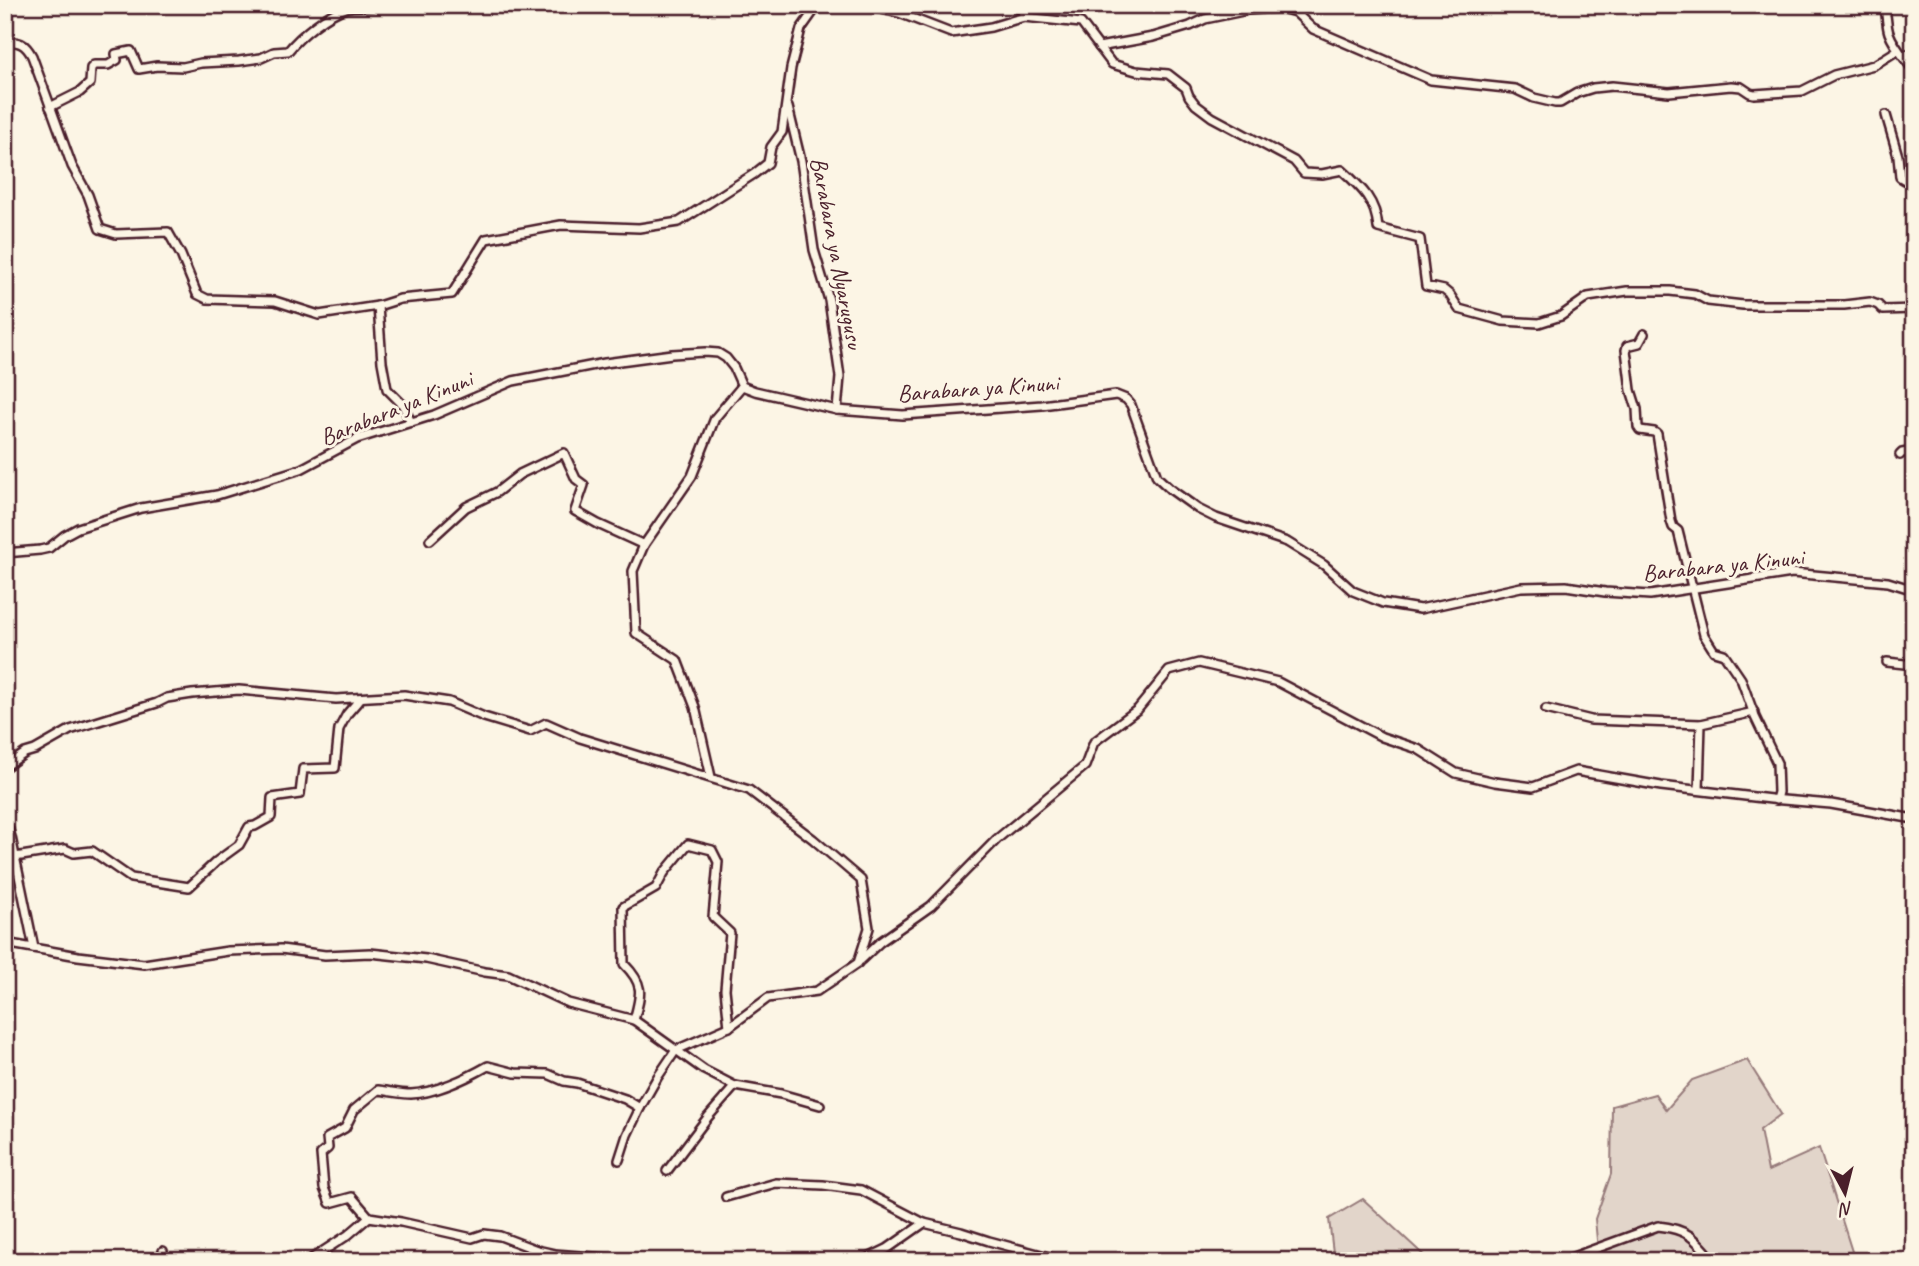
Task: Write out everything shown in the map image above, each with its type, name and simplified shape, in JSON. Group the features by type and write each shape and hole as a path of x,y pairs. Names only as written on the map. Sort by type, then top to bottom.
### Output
{"street":[{"path":"5,42 18,41 27,46 50,107 80,92 90,83 91,68 94,65 108,65 117,60 116,54 131,51 139,69 261,58 274,52 288,51 317,24 348,7 369,8 380,5"},
{"name":"Barabara ya Nyarugusu","path":"50,107 100,229 116,234 168,232 197,294 207,299 275,301 319,315 378,306 400,299 452,294 486,239 561,225 639,228 679,222 768,163 771,147 782,132 791,68 801,29 818,5"},
{"path":"862,5 899,13 951,33 991,27 1024,17 1081,23 1112,64 1136,71 1168,74 1186,88 1196,105 1212,117 1294,160 1304,173 1322,174 1342,170 1373,203 1378,228 1420,239 1426,286 1444,290 1459,309 1503,321 1539,323 1561,316 1588,297 1628,290 1695,294 1709,301 1743,305 1844,305 1870,302 1883,310 1914,309"},
{"path":"1020,5 1024,17"},
{"path":"1294,12 1306,5"},
{"path":"1884,5 1890,35 1914,71"},
{"path":"1099,47 1153,37 1205,19 1248,10 1281,8 1294,12 1313,29 1431,80 1515,89 1534,98 1555,103 1592,88 1612,86 1669,92 1731,86 1741,87 1754,94 1802,91 1835,75 1874,65 1898,50"},
{"path":"1904,56 1914,51"},
{"name":"Barabara ya Nyarugusu","path":"787,103 802,162 814,250 829,300 840,377 836,410"},
{"path":"1886,116 1898,156 1900,177 1905,180 1914,179"},
{"path":"378,306 387,389 402,404 411,422"},
{"path":"1644,334 1639,343 1627,346 1626,350 1638,427 1640,430 1657,434 1671,521 1678,531 1704,635 1714,651 1724,654 1732,663 1741,678 1777,763 1776,800"},
{"name":"Barabara ya Kinuni","path":"5,553 49,548 78,528 141,508 217,495 301,469 357,439 434,415 513,381 605,363 705,352 726,358 742,386 836,410 903,415 1042,405 1116,396 1126,399 1131,405 1157,477 1170,489 1198,509 1287,541 1324,565 1353,591 1383,604 1420,609 1521,587 1566,586 1650,595 1793,573 1888,582 1914,590"},
{"path":"711,777 695,706 677,660 636,633 633,571 644,545 692,476 715,418 742,386"},
{"path":"1900,455 1914,452"},
{"path":"430,540 466,507 497,492 520,474 564,453 576,479 584,485 575,511 644,545"},
{"path":"1887,662 1914,665"},
{"path":"619,1160 640,1108 676,1050 729,1027 768,998 817,991 858,963 880,942 931,906 997,839 1085,766 1094,743 1138,709 1169,671 1199,663 1278,682 1382,737 1418,749 1456,774 1533,787 1576,771 1661,786 1831,804 1914,819"},
{"path":"5,767 25,753 36,750 70,730 167,698 203,692 239,690 336,699 404,695 449,702 484,717 530,731 546,723 580,738 749,790 813,839 861,880 869,929 858,963"},
{"path":"15,857 65,849 74,853 92,851 131,878 189,887 239,845 249,827 271,817 273,797 300,794 303,769 335,768 339,729 360,699"},
{"path":"1546,709 1591,720 1701,724 1754,712"},
{"path":"1699,790 1701,724"},
{"path":"5,826 8,827 11,837 34,948"},
{"path":"634,1020 642,993 636,976 624,964 623,907 656,888 664,873 688,844 712,850 718,862 713,917 730,933 725,989 729,1027"},
{"path":"5,943 144,964 228,951 268,950 325,955 370,953 426,959 508,975 568,1003 634,1020 704,1070 735,1086 781,1094 820,1105"},
{"path":"621,1261 555,1254 500,1236 484,1234 472,1238 369,1217 352,1197 330,1203 324,1188 321,1154 328,1148 327,1138 345,1128 355,1110 378,1090 411,1094 438,1088 488,1066 515,1073 548,1074 625,1099 640,1108"},
{"path":"667,1171 735,1086"},
{"path":"726,1197 776,1182 861,1190 924,1223 1065,1261"},
{"path":"308,1261 348,1235 369,1217"},
{"path":"862,1261 887,1249 924,1223"},
{"path":"1562,1261 1658,1226 1686,1232 1714,1261"},
{"path":"163,1251 163,1261"},
{"path":"634,1261 651,1261"}],"shaded area":[{"path":"1747,1060 1781,1114 1760,1130 1768,1171 1819,1148 1855,1261 1599,1261 1595,1219 1611,1174 1612,1106 1655,1094 1666,1110 1692,1080"},
{"path":"1363,1199 1430,1261 1334,1261 1329,1219"}]}
